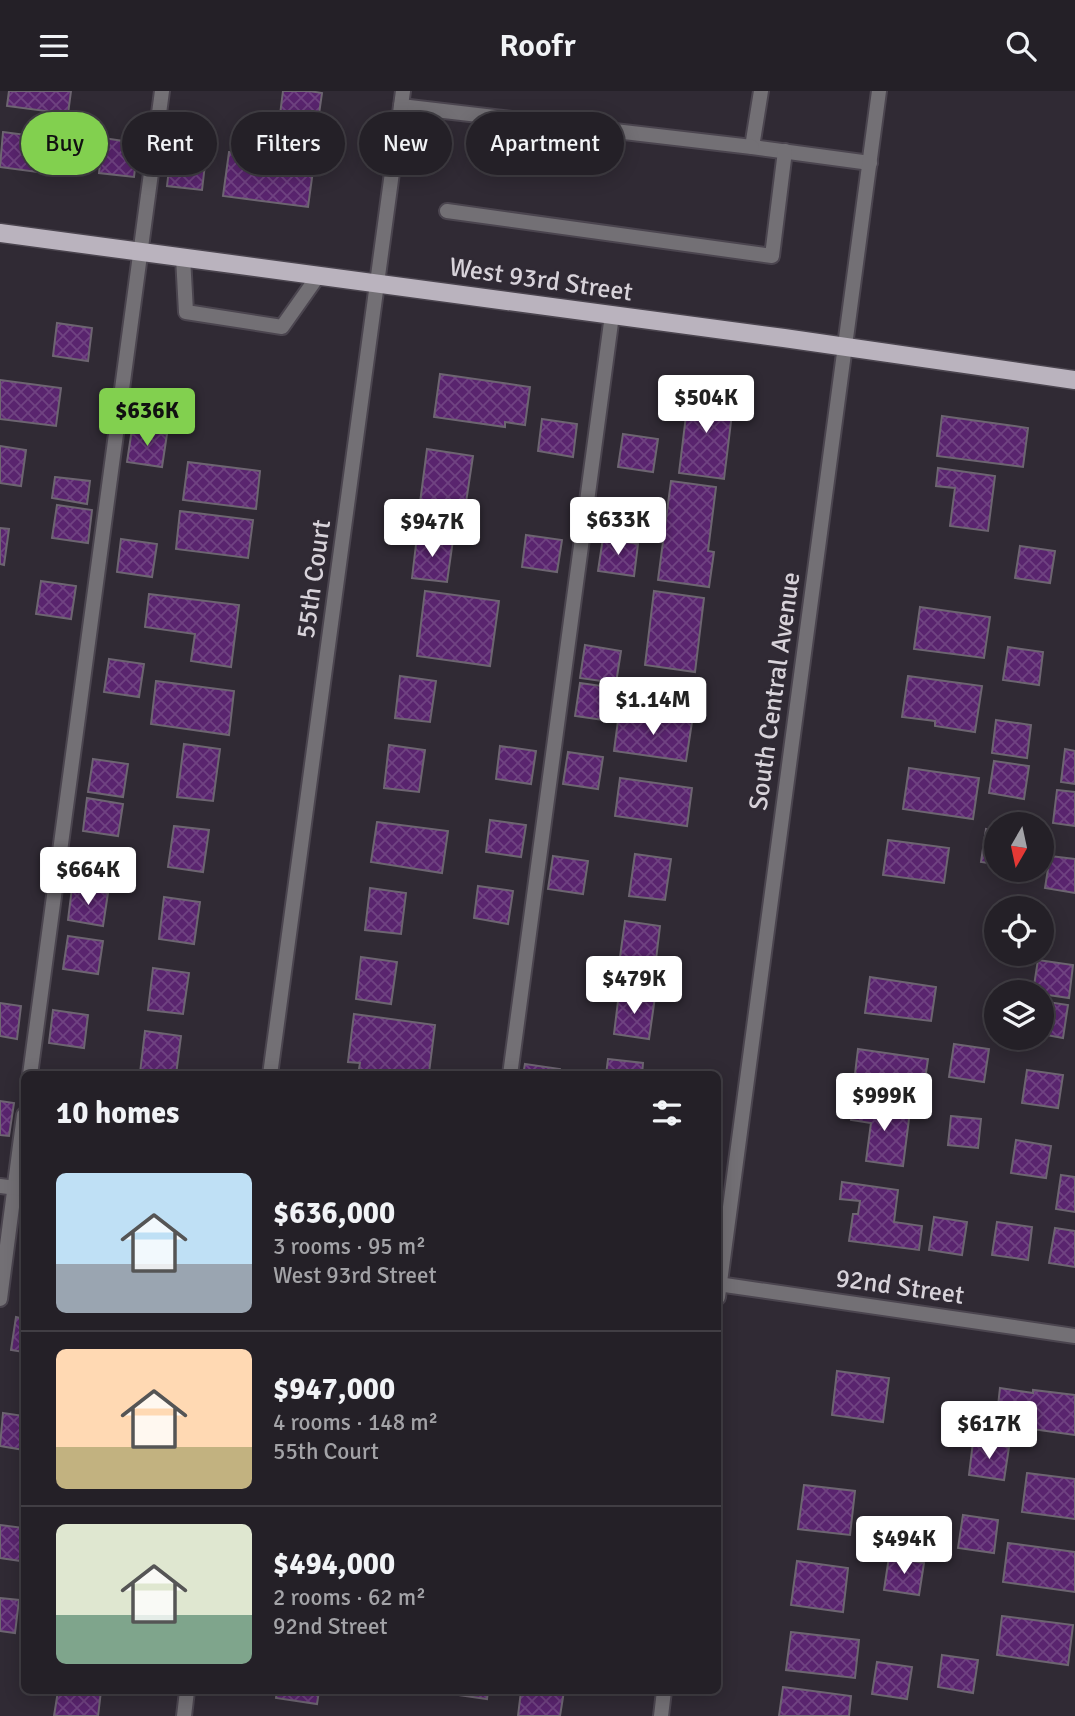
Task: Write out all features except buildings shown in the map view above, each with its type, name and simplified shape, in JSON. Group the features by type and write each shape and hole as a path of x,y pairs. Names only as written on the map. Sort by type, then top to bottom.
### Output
{"main road":[{"name":"West 93rd Street","path":"0,233 1075,380"}],"street":[{"path":"31,1071 162,91"},
{"path":"752,147 761,91"},
{"name":"South Central Avenue","path":"721,1267 879,91"},
{"path":"402,98 870,163"},
{"name":"55th Court","path":"271,1071 402,98"},
{"path":"447,211 772,256 785,151"},
{"path":"183,257 186,312 282,327 318,276"},
{"path":"511,1071 612,315"},
{"path":"0,1299 21,1135"},
{"name":"92nd Street","path":"721,1289 1075,1336"},
{"path":"184,1716 187,1694"},
{"path":"661,1716 664,1694"}]}
